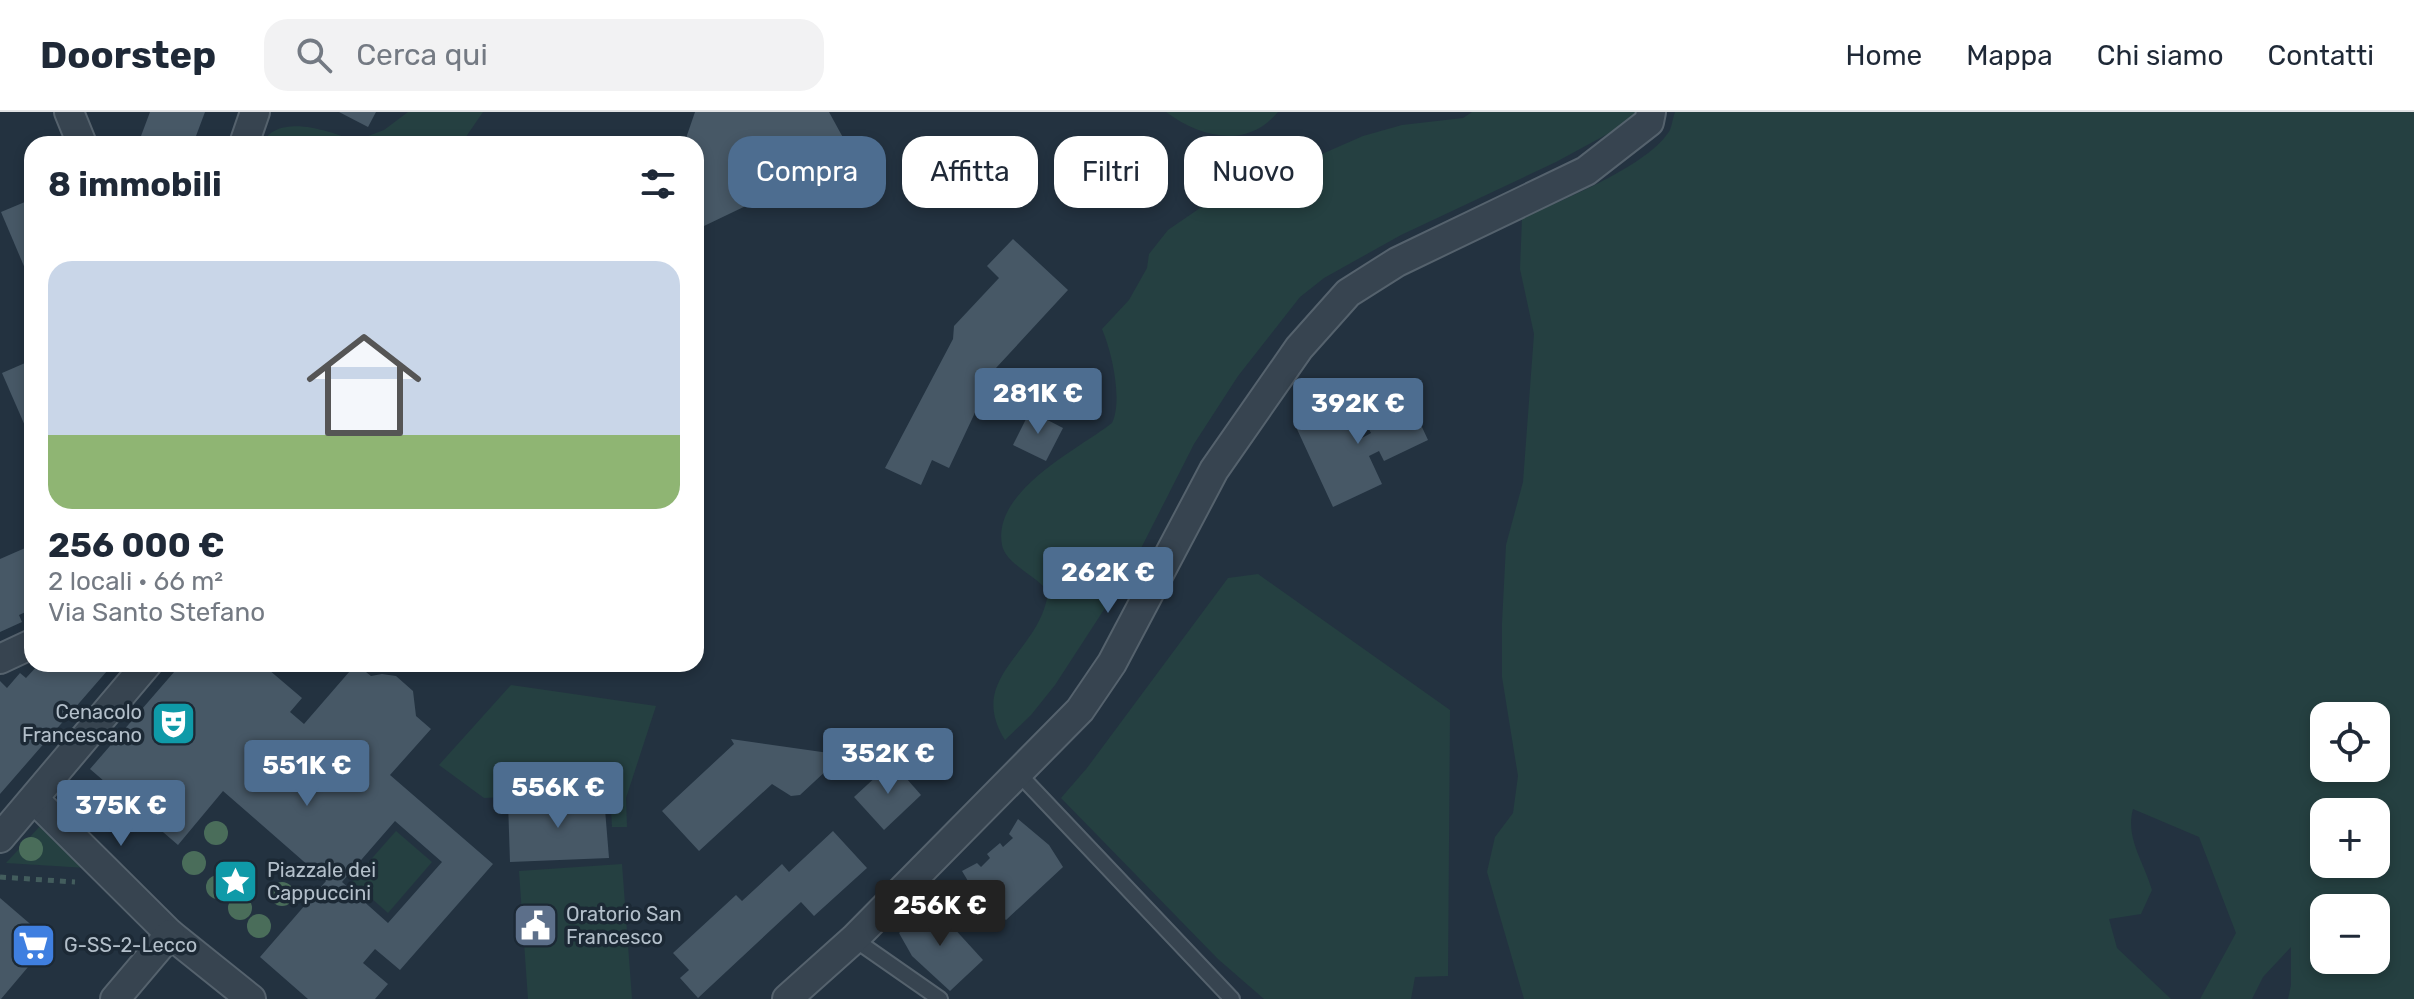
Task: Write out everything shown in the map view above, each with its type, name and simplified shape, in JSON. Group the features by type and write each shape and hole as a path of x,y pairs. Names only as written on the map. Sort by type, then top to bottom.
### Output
{"street":[{"path":"69,112 79,136"},
{"path":"247,136 255,112"},
{"path":"787,999 854,939 1080,710 1112,663 1214,470 1299,348 1348,293 1397,262 1586,171 1650,117"},
{"path":"0,659 24,648"},
{"path":"0,838 140,672"},
{"path":"34,799 170,934 251,999"},
{"path":"115,999 170,934"}],"lane":[{"path":"1017,772 1232,999"},
{"path":"854,939 940,999"}],"path":[{"path":"0,877 121,886"}],"green space":[{"path":"408,112 483,112 466,136 368,136 384,130"},
{"path":"1166,112 1278,112 1266,124 1238,135 1209,133"},
{"path":"1472,112 1636,112 1624,125 1556,162 1401,235 1324,278 1300,297 1238,376 1194,444 1131,568 1055,685 1031,715 1005,740 995,718 994,698 999,681 1043,613 1048,592 1009,558 1002,545 1002,525 1010,507 1040,474 1112,423 1116,390 1102,329 1129,300 1147,268 1149,254 1168,230 1200,208 1323,208 1323,154 1363,136 1402,125 1463,118"},
{"path":"1675,112 2414,112 2414,999 2288,999 2291,947 2263,977 2252,999 2200,999 2236,933 2199,837 2133,809 2133,840 2152,890 2141,914 2109,919 2117,948 2171,999 1524,999 1487,872 1495,837 1513,813 1518,776 1502,677 1502,623 1506,545 1523,482 1534,334 1520,269 1522,218 1624,169 1643,157 1670,130"},
{"path":"291,126 341,136 268,136"},
{"path":"1258,574 1450,710 1448,976 1415,977 1411,999 1264,999 1218,959 1061,798 1087,768 1228,578"},
{"path":"511,685 656,706 626,798 627,827 612,827 610,792 484,798 439,765"},
{"path":"41,825 87,868 6,863"},
{"path":"396,831 432,862 388,913 352,881"},
{"path":"622,864 632,999 528,999 519,871"}],"building":[{"path":"150,112 205,112 196,136 141,136"},
{"path":"339,112 376,112 368,127"},
{"path":"695,112 829,112 842,136 728,136 728,208 742,208 704,226 704,136 687,136"},
{"path":"24,202 24,266 1,212"},
{"path":"1013,239 1068,290 996,368 949,468 932,460 921,485 885,468 953,339 954,326 999,278 987,266"},
{"path":"24,363 24,424 2,373"},
{"path":"1408,397 1428,440 1384,461 1379,451 1369,456 1382,484 1333,507 1296,427 1346,403 1362,438 1371,433 1363,418"},
{"path":"1030,411 1063,428 1046,461 1013,445"},
{"path":"24,548 24,613 19,615 22,622 0,632 0,559"},
{"path":"32,672 106,672 0,794 0,681 7,688 20,673 26,678"},
{"path":"174,672 271,672 302,698 290,712 304,724 349,672 366,672 371,676 396,676 413,691 416,716 431,729 390,775 493,864 400,970 375,949 363,963 388,984 375,999 308,999 260,957 326,881 223,791 178,845 90,769","holes":["395,821 442,862 388,923 342,882"]},
{"path":"731,739 829,753 828,769 800,795 791,796 772,784 699,851 662,811 734,744"},
{"path":"892,762 921,795 884,830 854,797"},
{"path":"604,797 609,858 510,862 508,802"},
{"path":"1018,819 1049,845 1063,867 1006,920 977,896 962,871 977,863 981,867 990,858 987,854 1000,843 1003,847 1013,838 1009,834"},
{"path":"833,831 867,868 814,916 801,902 698,998 680,978 689,970 673,953 736,895 742,901 782,864 789,872"},
{"path":"0,898 50,941 1,999 0,999"},
{"path":"931,903 983,960 950,991 912,956 899,933"}],"place":[{"name":"Cenacolo Francescano","path":"173,724"},
{"name":"Piazzale dei Cappuccini","path":"236,882"},
{"name":"Oratorio San Francesco","path":"535,925"},
{"name":"G-SS-2-Lecco","path":"33,945"}]}
